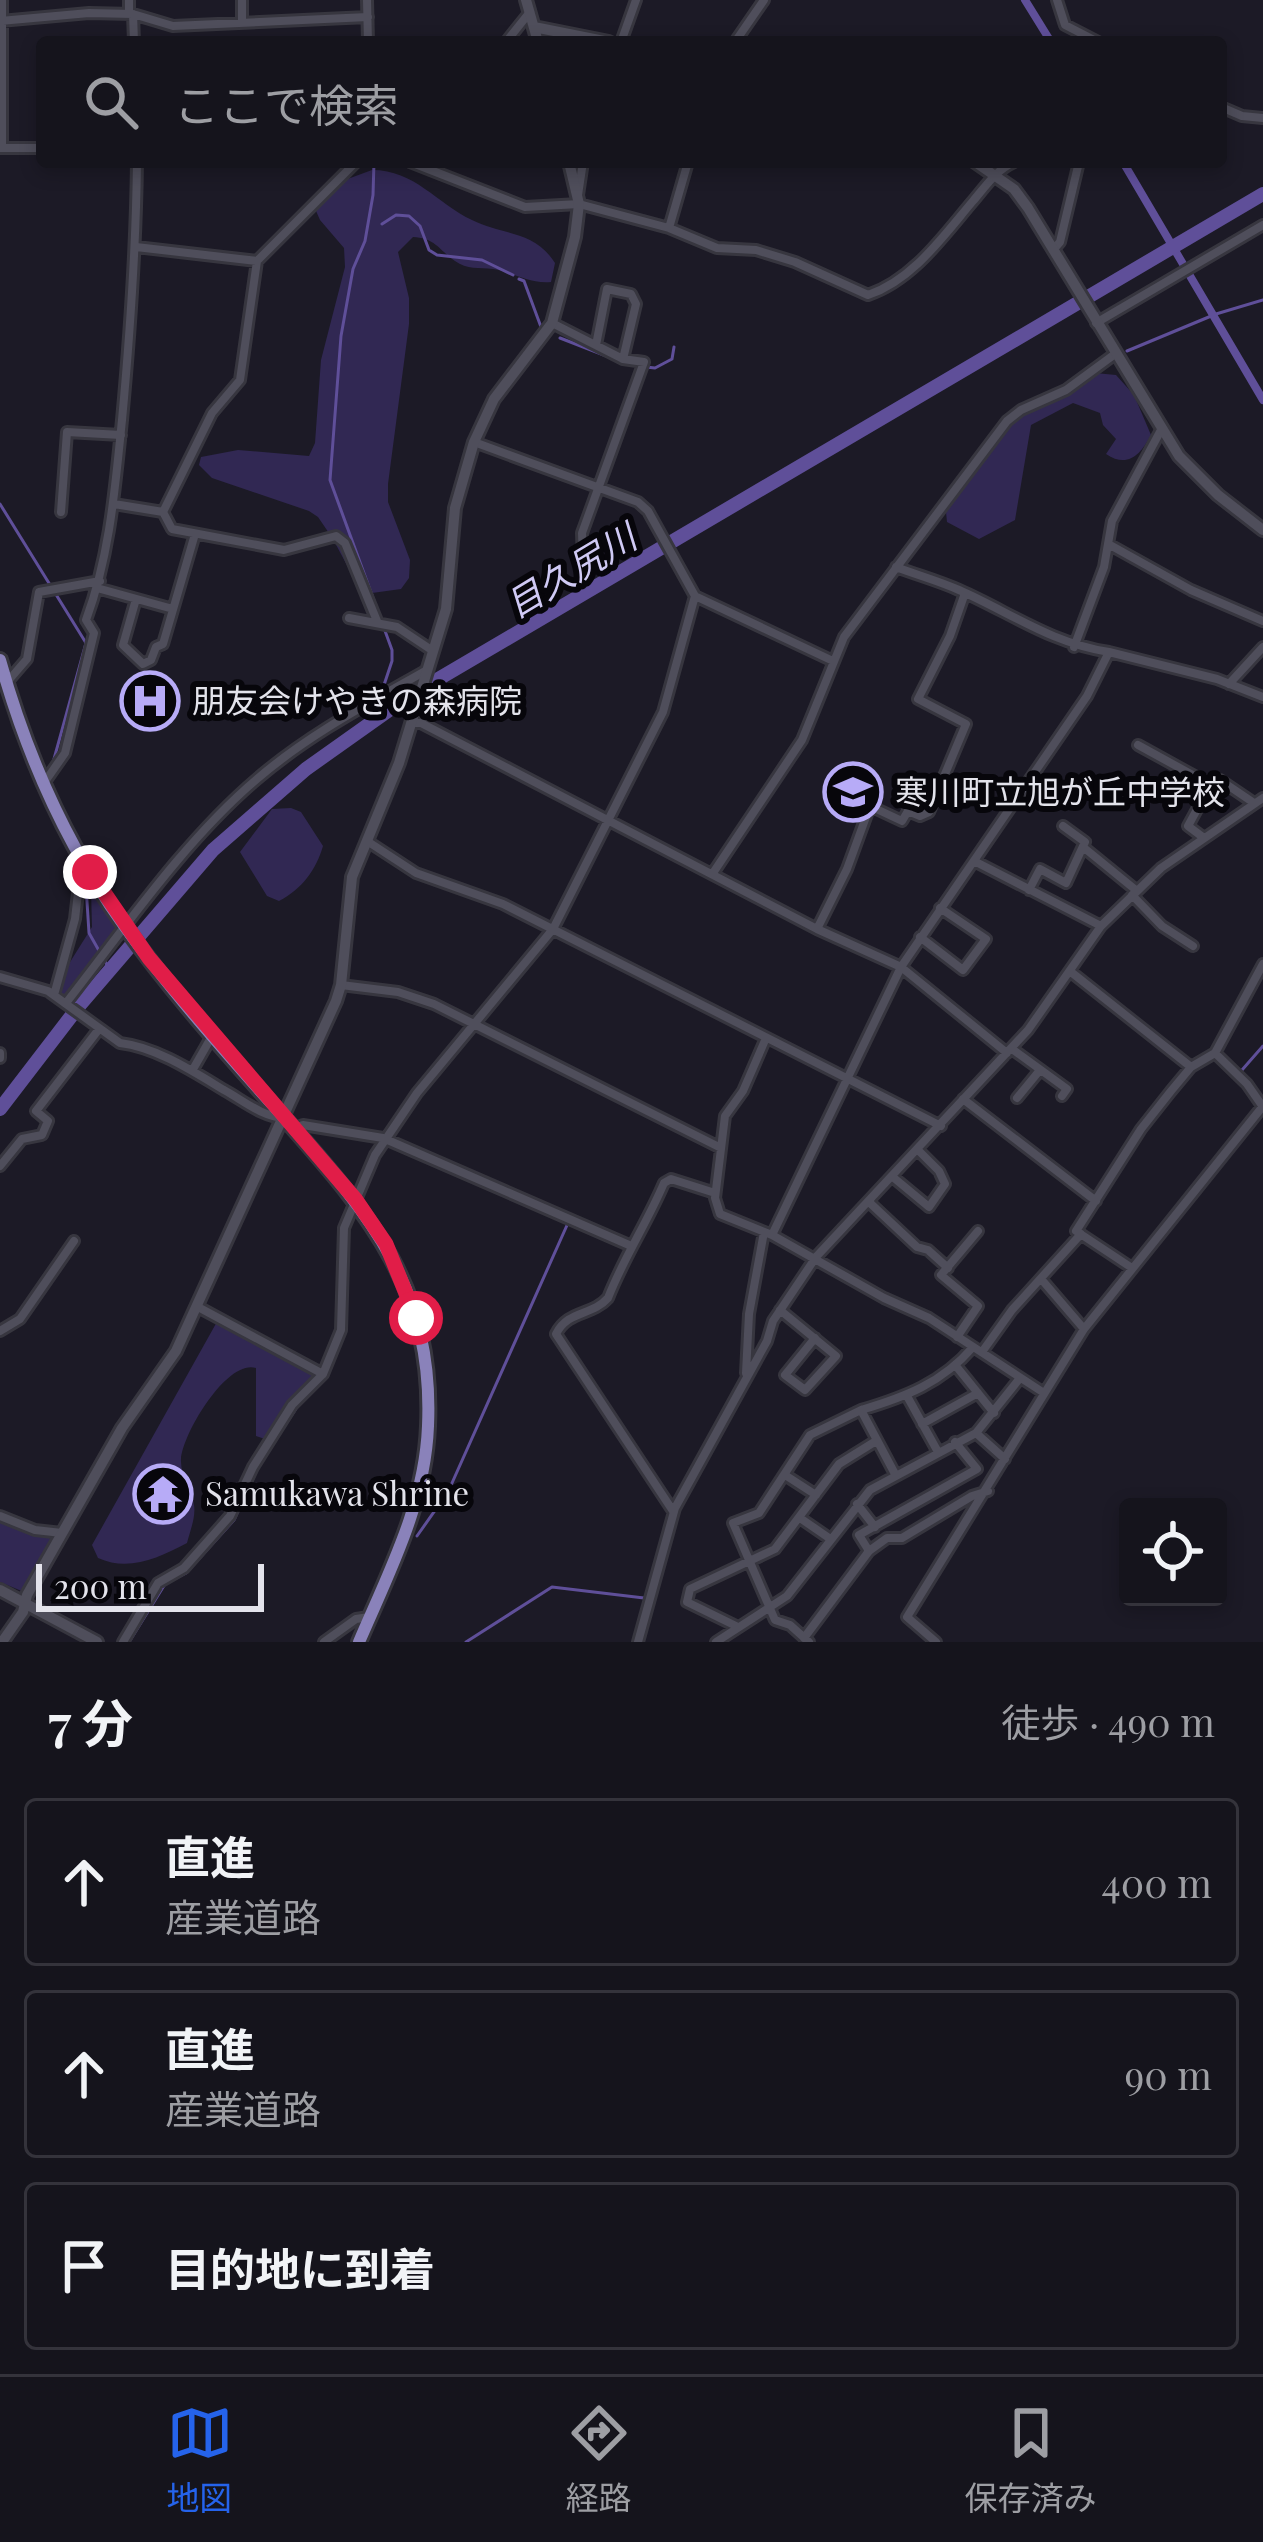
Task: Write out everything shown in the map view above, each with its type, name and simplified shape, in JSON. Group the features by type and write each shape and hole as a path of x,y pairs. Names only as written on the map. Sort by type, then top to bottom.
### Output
{"main road":[{"path":"0,660 3,686 44,784 126,928 356,1200 386,1244 409,1296 422,1342 428,1402 425,1460 415,1504 358,1642"}],"street":[{"path":"2,0 1,148 36,148"},
{"path":"129,0 133,36"},
{"path":"242,0 242,23"},
{"path":"368,0 368,36"},
{"path":"623,36 636,0"},
{"path":"739,36 764,0"},
{"path":"1057,0 1065,25 1086,36"},
{"path":"528,6 536,36"},
{"path":"510,36 528,6"},
{"path":"1,21 131,14 173,26 368,16"},
{"path":"534,27 579,36"},
{"path":"1227,110 1263,118"},
{"path":"44,784 65,753 94,633 86,620 99,584 114,504 136,247 137,168"},
{"path":"350,168 257,261 240,380 212,413 164,512 172,530 284,550 340,538 376,621"},
{"path":"425,168 525,207 578,200 717,248 756,250 868,295 882,291 918,263 1005,168"},
{"path":"570,168 578,200"},
{"path":"2,1642 122,1428 176,1351 289,1123 341,985 348,899 366,840 414,718 434,652 451,580 455,508 473,442 494,398 552,323 575,237 582,168"},
{"path":"669,228 686,168"},
{"path":"984,168 1014,189 1161,430 1194,472 1263,530"},
{"path":"1053,250 1060,242 1078,168"},
{"path":"1095,322 1263,225"},
{"path":"136,247 257,261"},
{"path":"596,345 607,289 631,294 636,304 623,358"},
{"path":"552,323 623,358 644,362 581,533 583,560"},
{"path":"713,873 802,740 844,637 1007,421 1066,390 1115,354"},
{"path":"1074,646 1110,544 1112,521 1161,430"},
{"path":"61,512 68,432 121,435"},
{"path":"473,442 638,502 695,596 833,661"},
{"path":"114,504 164,512"},
{"path":"136,599 123,645 143,664 163,644 194,534"},
{"path":"1110,544 1191,590 1263,621"},
{"path":"896,567 965,593 1074,646 1229,684 1263,698"},
{"path":"3,686 27,659 39,592 99,584 173,609"},
{"path":"818,929 870,806 902,821 908,811 920,816 929,812 966,724 918,699 950,636 965,593"},
{"path":"123,1642 158,1583 184,1568 230,1516 253,1467 292,1405 323,1374 341,1330 344,1228 383,1138 553,929 662,712 695,596"},
{"path":"349,618 376,621 412,635 434,652"},
{"path":"1229,684 1263,647"},
{"path":"746,1374 749,1314 768,1233 901,968 1088,696 1108,652"},
{"path":"67,1004 226,808 257,778 330,726 428,671"},
{"path":"414,718 901,968 1066,1089 1062,1096"},
{"path":"1138,745 1209,784"},
{"path":"638,1642 674,1512 780,1310 816,1257 1010,1051 1101,926 1134,893 1259,801 1220,780 1209,784 1188,826 1204,838"},
{"path":"1029,890 1040,869 1066,884 1083,848 1082,836 1063,826"},
{"path":"366,840 416,873 489,898 941,1126"},
{"path":"1083,848 1134,893 1162,926 1193,946"},
{"path":"974,861 1101,926"},
{"path":"54,995 75,919 79,884"},
{"path":"920,938 963,970 986,939 940,908"},
{"path":"1132,1268 1076,1231 1141,1129 1191,1066 1215,1053 1263,964"},
{"path":"1071,972 1191,1066"},
{"path":"0,977 54,995 120,1043 192,1071 263,1114 289,1123 383,1138 629,1245"},
{"path":"341,985 398,992 434,1004 721,1148"},
{"path":"0,1166 22,1139 42,1135 49,1121 36,1111 99,1029"},
{"path":"192,1071 214,1034"},
{"path":"766,1038 749,1080 725,1116 716,1192 720,1214 816,1257 978,1349 1044,1393"},
{"path":"936,1642 908,1617 1044,1393 1084,1329 1263,1107 1215,1053"},
{"path":"1017,1097 1040,1070"},
{"path":"963,1099 1096,1201"},
{"path":"894,1178 928,1207 945,1184 919,1151"},
{"path":"674,1512 556,1339 569,1316 603,1305 664,1183 671,1179 716,1192"},
{"path":"870,1203 947,1268"},
{"path":"957,1337 978,1306 941,1275 978,1231"},
{"path":"988,1491 902,1538 886,1538 869,1551 807,1640 790,1624 775,1620 733,1523 759,1513 810,1435 861,1410 907,1396 978,1349 1081,1234"},
{"path":"0,1331 20,1319 74,1241"},
{"path":"1042,1280 1084,1329"},
{"path":"198,1307 323,1374"},
{"path":"780,1310 836,1356 805,1390 785,1375 815,1339"},
{"path":"956,1366 994,1413"},
{"path":"716,1642 787,1596 869,1490 976,1433 1020,1378"},
{"path":"922,1424 978,1393"},
{"path":"907,1396 938,1452"},
{"path":"861,1410 895,1474"},
{"path":"976,1433 1005,1460"},
{"path":"736,1625 687,1602 690,1589 775,1549 838,1464 876,1442"},
{"path":"869,1551 859,1535 977,1468 955,1442"},
{"path":"785,1474 816,1495"},
{"path":"857,1504 874,1527"},
{"path":"0,1516 35,1530 63,1533"},
{"path":"800,1518 829,1538"},
{"path":"0,1590 97,1642"},
{"path":"324,1642 356,1619 369,1617"}],"shaded area":[{"path":"372,170 401,175 472,220 528,239 555,263 551,282 543,282 464,266 420,238 413,237 398,252 409,298 409,324 388,502 410,560 409,578 401,589 372,593 358,586 318,517 212,478 199,465 201,457 238,450 309,456 315,443 321,360 345,267 344,248 313,204 326,187"},
{"path":"1095,373 1116,375 1134,395 1151,435 1138,453 1127,460 1106,454 1116,439 1103,425 1100,413 1073,403 1031,425 1015,520 979,539 947,522 946,512 1009,412"},
{"path":"272,809 301,812 323,846 307,878 279,901 267,896 240,852"},
{"path":"91,890 118,929 65,999 57,993 60,978 92,927"},
{"path":"218,1320 319,1375 315,1390 265,1439 256,1436 256,1368 232,1375 208,1400 184,1447 181,1465 194,1510 187,1543 132,1563 98,1558 92,1545"},
{"path":"0,1518 57,1535 45,1557 40,1556 41,1563 24,1592 0,1582"}],"waterway":[{"path":"1025,0 1047,36"},
{"path":"374,168 365,241 353,269 341,336 330,480 392,650 381,694"},
{"path":"1127,168 1263,400"},
{"name":"目久尻川","path":"0,1109 79,1006 213,850 306,769 406,698 1263,194"},
{"path":"382,224 396,215 409,216 437,255 482,260 513,275"},
{"path":"519,279 524,281 541,327"},
{"path":"1127,351 1263,300"},
{"path":"560,338 627,364"},
{"path":"646,367 655,368 672,359 674,347"},
{"path":"0,504 86,643 54,759"},
{"path":"370,723 378,703"},
{"path":"86,886 89,933 111,972"},
{"path":"1242,1070 1263,1046"},
{"path":"417,1536 448,1492 568,1223"},
{"path":"129,1642 165,1584 186,1573 234,1520 260,1463 297,1407"},
{"path":"466,1642 552,1587 644,1598"}],"place":[{"name":"朋友会けやきの森病院","path":"150,701"},
{"name":"寒川町立旭が丘中学校","path":"853,792"},
{"name":"Samukawa Shrine","path":"163,1494"}],"route":[{"path":"90,872 149,958 356,1200 386,1244 416,1318"}]}
